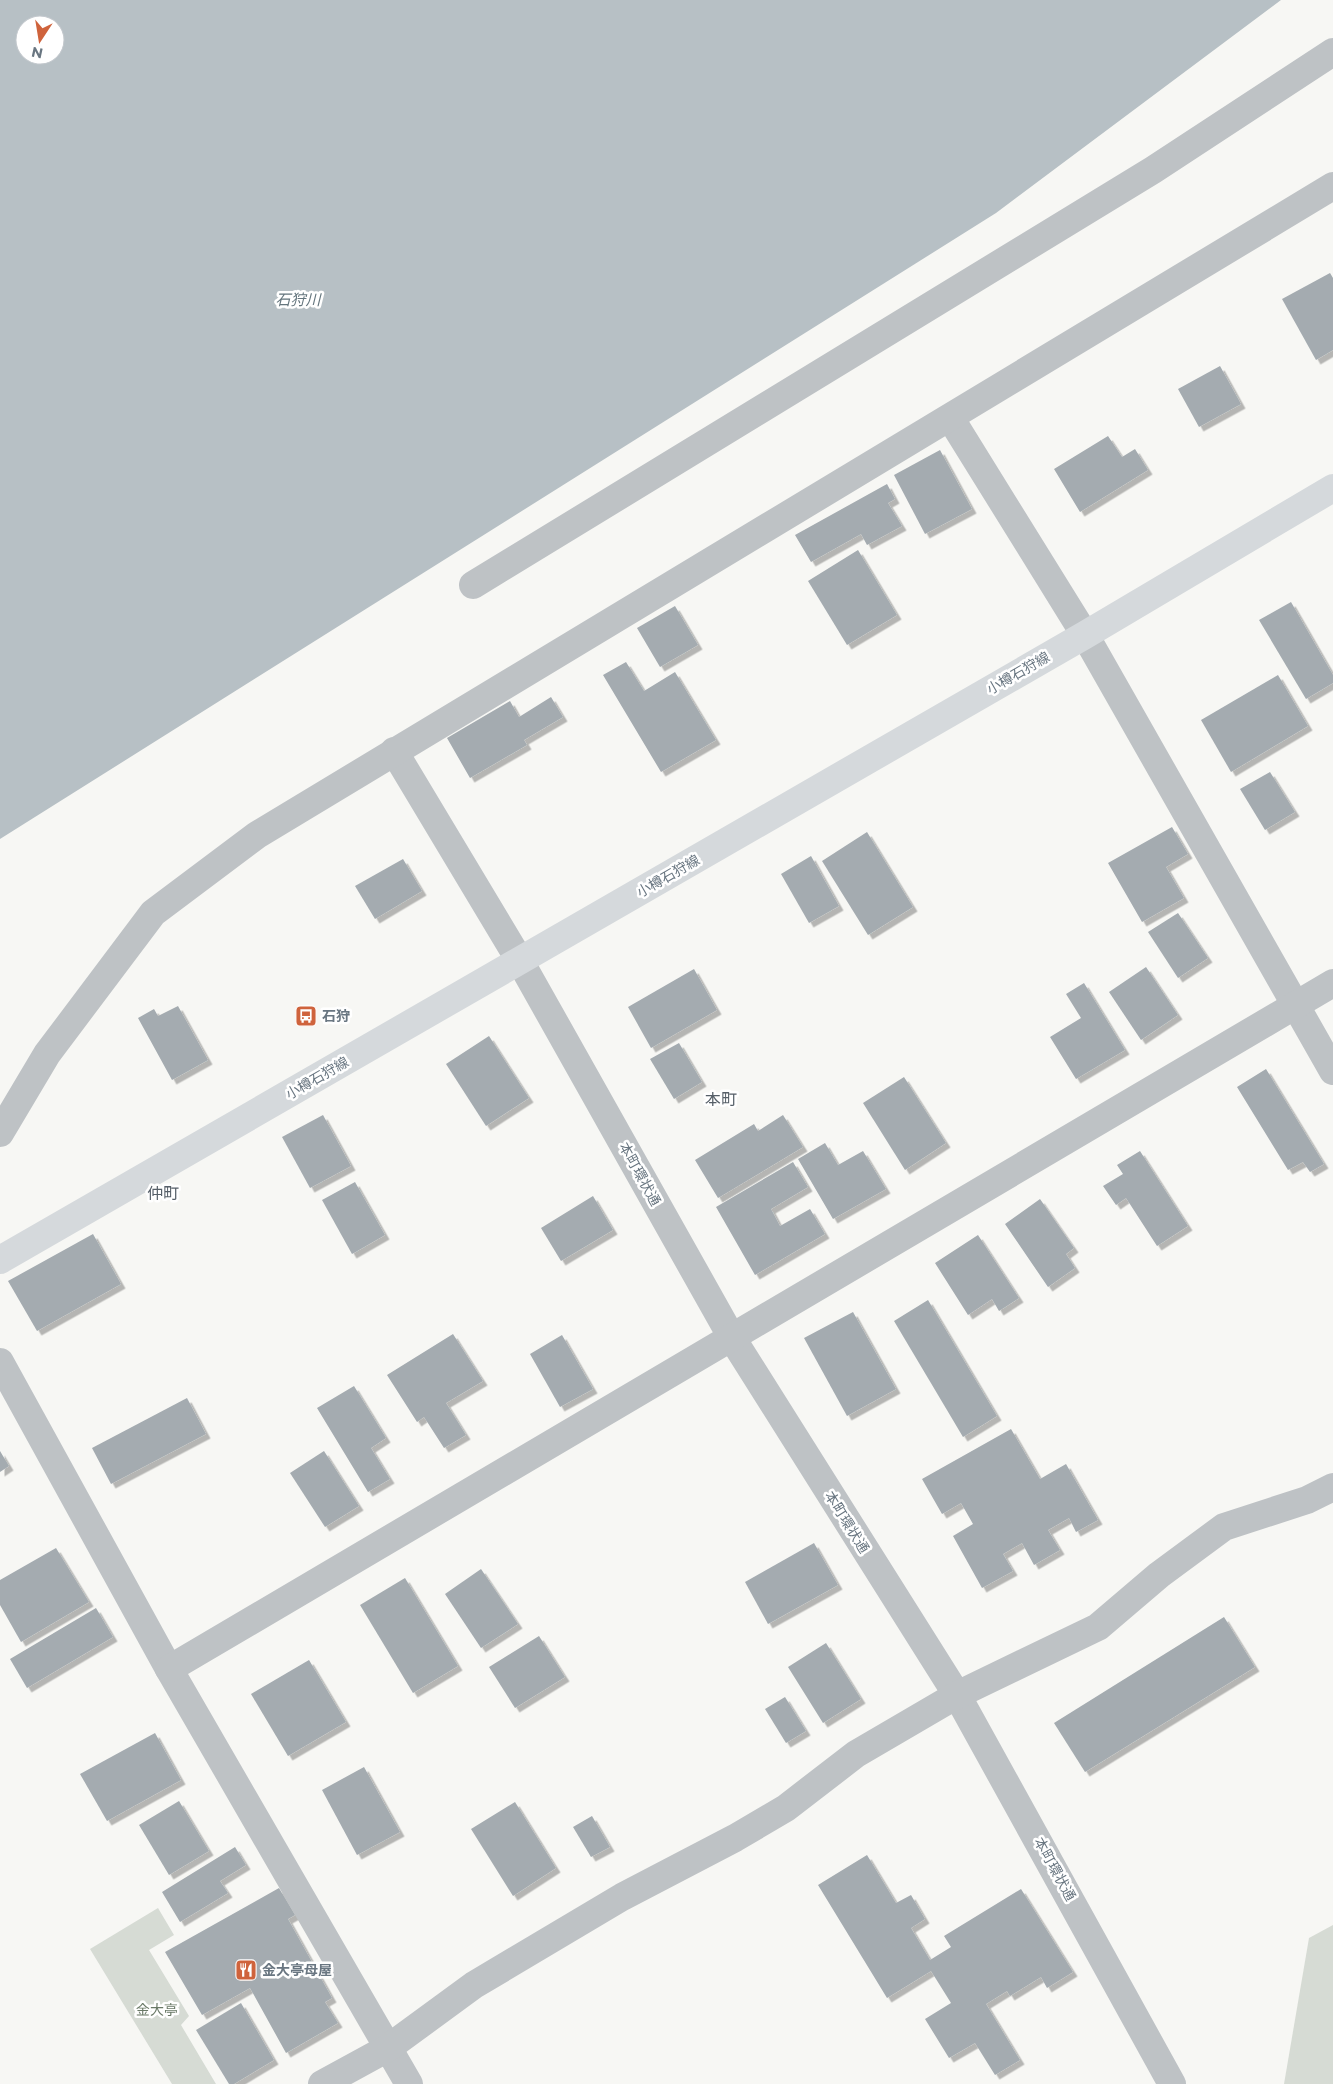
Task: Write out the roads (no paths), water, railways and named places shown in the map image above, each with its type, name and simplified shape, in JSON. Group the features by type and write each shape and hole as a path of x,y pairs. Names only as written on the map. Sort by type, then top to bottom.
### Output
{"main road":[{"name":"小樽石狩線","path":"0,1260 1085,635 1333,488"}],"street":[{"path":"473,584 1153,170 1333,52"},
{"path":"0,1132 47,1054 153,913 257,835 394,751 951,419 1333,186"},
{"path":"951,419 1085,635 1333,1071"},
{"name":"本町環状通","path":"394,751 520,961 732,1338 957,1696 1172,2084"},
{"path":"169,1669 1333,983"},
{"path":"0,1362 169,1669 409,2084"},
{"path":"322,2084 388,2048 474,1985 622,1897 735,1838 786,1808 856,1754 957,1696 1098,1627 1159,1575 1224,1527 1306,1500 1333,1487"}],"water":[{"name":"石狩川","path":"0,0 1281,0 996,213 0,839"}],"place":[{"name":"石狩","path":"306,1016"},
{"name":"金大亭母屋","path":"246,1970"}],"district":[{"name":"本町","path":"721,1099"},
{"name":"仲町","path":"163,1193"}],"park label":[{"name":"金大亭","path":"157,2010"}]}
